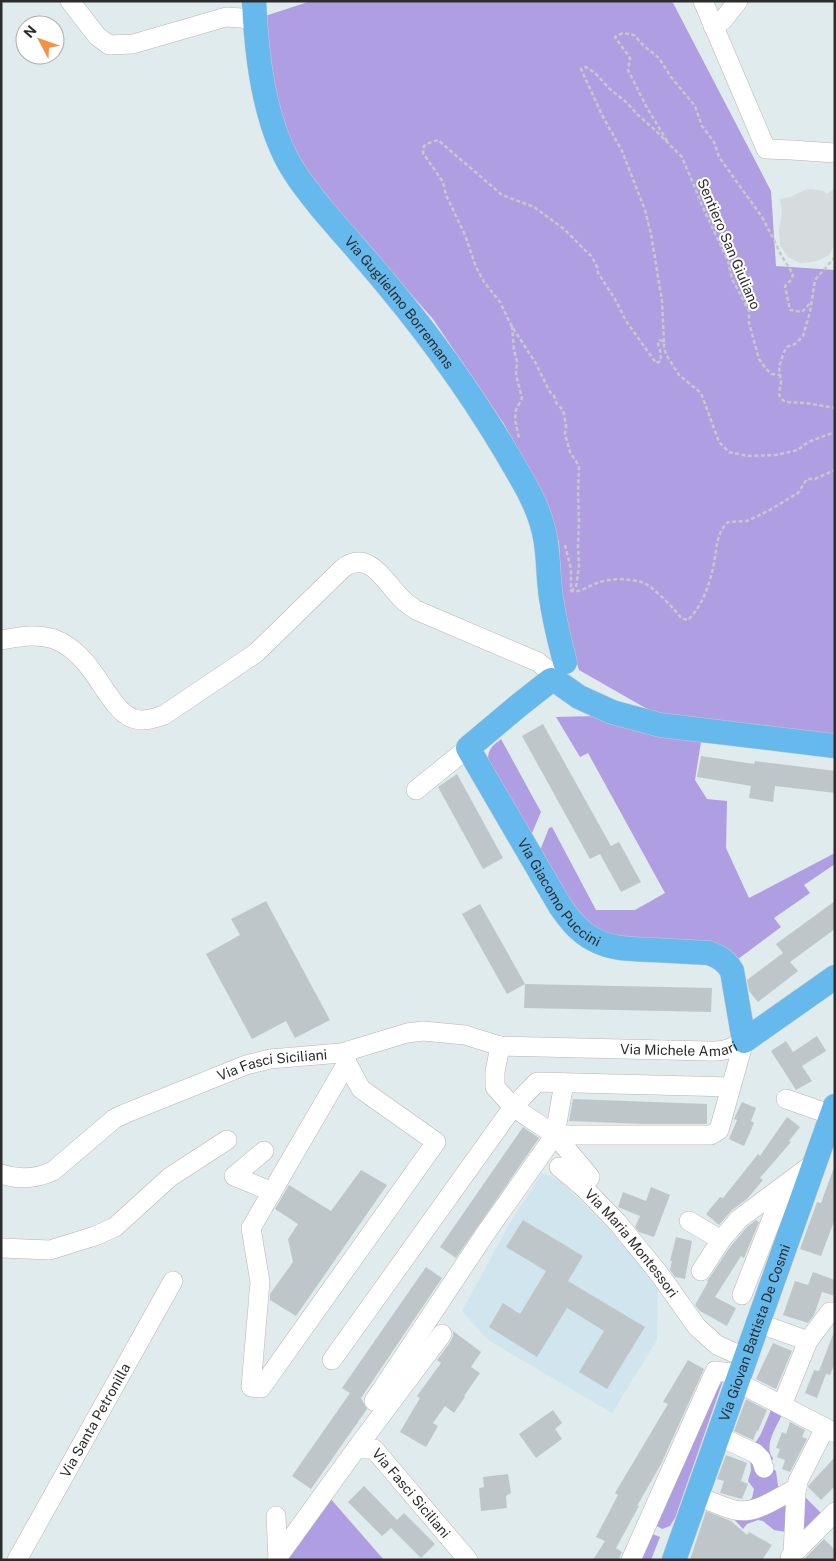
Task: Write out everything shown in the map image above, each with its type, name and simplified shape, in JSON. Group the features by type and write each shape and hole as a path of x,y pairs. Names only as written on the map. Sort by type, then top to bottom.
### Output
{"main road":[{"name":"Via Guglielmo Borremans","path":"255,11 259,60 273,126 291,166 301,183 433,341 459,377 521,477 540,518 561,597 546,622 558,673"},
{"path":"468,748 558,673 660,725 835,746"},
{"name":"Via Giacomo Puccini","path":"468,748 568,918 593,939 610,946 625,949 709,953 718,956 726,962 732,971 744,1041"},
{"name":"Via Michele Amari","path":"744,1041 833,981"},
{"name":"Via Giovan Battista De Cosmi","path":"674,1560 833,1110"}],"street":[{"path":"70,1 97,36 109,45 133,44 226,17 241,18 255,11"},
{"path":"703,1 766,149 835,154"},
{"path":"713,26 723,20 738,1"},
{"path":"1,640 43,636 66,644 77,652 86,663 120,710 135,719 154,719 164,715 256,653 342,569 353,562 364,562 375,568 403,600 416,610 531,658 558,673"},
{"path":"416,790 468,748"},
{"name":"Via Fasci Siciliani","path":"1,1174 12,1178 33,1178 53,1171 119,1117 246,1065 270,1059 329,1055 346,1057 407,1033 423,1031 465,1035 500,1046"},
{"path":"500,1046 495,1072 495,1086 513,1107 555,1135 711,1135 719,1130 744,1041"},
{"name":"Via Michele Amari","path":"500,1046 720,1052 744,1041"},
{"path":"346,1057 361,1089 436,1142 261,1388 250,1387 260,1282 251,1228 346,1057"},
{"path":"332,1360 513,1107 537,1082 731,1087"},
{"path":"374,1401 555,1135 564,1083"},
{"path":"786,1099 833,1110"},
{"name":"Via Maria Montessori","path":"555,1135 590,1177 583,1188 618,1223 654,1267 697,1327 717,1345 741,1372 782,1405 830,1431"},
{"path":"1,1248 50,1250 95,1236 115,1227 170,1177 227,1140"},
{"path":"264,1151 234,1176 272,1192"},
{"path":"701,1271 720,1240 739,1219 814,1163"},
{"path":"560,1167 583,1188"},
{"path":"742,1295 785,1185"},
{"path":"689,1221 720,1240"},
{"name":"Via Santa Petronilla","path":"17,1560 173,1281"},
{"path":"782,1405 808,1341 830,1312 835,1312"},
{"path":"758,1323 808,1341"},
{"path":"356,1449 442,1334"},
{"path":"631,1560 716,1372 741,1372"},
{"path":"790,1557 798,1482 830,1431"},
{"path":"718,1436 755,1453 761,1459 764,1468"},
{"name":"Via Fasci Siciliani","path":"278,1558 356,1449 374,1449 468,1560"},
{"path":"697,1496 735,1510 749,1511 797,1488"},
{"path":"790,1557 835,1512"},
{"path":"276,1516 278,1558"}],"path":[{"name":"Sentiero San Giuliano","path":"669,144 646,106 628,70 630,58 615,37 623,33 634,35 659,58 671,77 695,106 702,126 714,142 719,157 762,216 792,274 791,280 785,286 790,310 802,312 811,302"},
{"name":"Sentiero San Giuliano","path":"780,375 772,374 758,358 749,323 749,311 732,279 728,261 682,157 625,100 611,90 595,72 586,67 581,69 602,116 622,151 645,210 661,294 664,342 667,356 679,375 701,393 718,442 729,452 748,456 776,455 798,450 808,442 835,432"},
{"name":"Sentiero San Giuliano","path":"561,597 576,588 579,566 580,522 578,492 580,466 570,452 565,434 566,425 563,410 557,404 500,302 484,282 476,267 465,235 446,195 443,182 423,153 424,146 429,142 438,140 502,195 534,207 571,236 592,257 598,273 615,299 626,321 656,363 661,361 658,344 660,340 664,342"},
{"path":"835,257 815,280 808,324 803,336 784,352 779,367 779,394 781,399 786,402 835,408"},
{"name":"Sentiero San Giuliano","path":"512,325 517,362 516,375 522,398 516,410 515,419 519,443"},
{"path":"561,597 577,592 597,582 608,580 620,579 644,583 652,588 681,618 688,620 702,602 711,575 720,529 728,522 747,521 768,511 798,493 807,479 814,479 835,470"},
{"path":"561,597 571,568 565,543"}],"shaded area":[{"path":"311,1 672,1 771,191 776,266 835,270 835,720 833,742 663,718 579,670 563,620 559,542 539,486 504,424 433,319 324,196 296,155 275,104 262,17"},
{"path":"811,189 823,191 827,194 834,189 835,244 829,255 822,259 814,262 800,263 788,257 780,245 779,232 782,211 780,199"},
{"path":"595,716 664,737 701,742 695,780 707,799 727,801 726,848 749,898 835,853 835,864 804,885 810,893 774,918 781,927 734,962 709,942 638,939 616,936 600,930 577,914 539,853 549,828 552,827 596,910 635,910 665,893 588,753 580,757 556,717"},
{"path":"501,739 541,812 530,834 488,759 490,749"},
{"path":"542,1173 559,1180 658,1277 657,1340 612,1413 488,1340 462,1311 510,1223"},
{"path":"724,1378 675,1518 670,1526 662,1529 649,1521 706,1408"},
{"path":"771,1410 782,1415 770,1443 770,1453 773,1458 772,1461 760,1460 776,1471 778,1486 794,1494 792,1533 774,1530 763,1521 758,1520 747,1524 743,1529 732,1517 752,1498 754,1489 748,1481 751,1470 750,1458 752,1448 761,1434"},
{"path":"799,1491 822,1514 795,1543"},
{"path":"329,1497 384,1560 284,1560"},
{"path":"644,1531 660,1537 651,1560 631,1560"}],"building":[{"path":"543,724 611,846 619,842 641,882 621,892 600,854 590,859 522,736"},
{"path":"701,756 754,764 755,761 835,771 835,793 775,786 773,802 749,798 751,786 697,777"},
{"path":"457,774 503,858 483,869 438,787"},
{"path":"266,901 330,1020 295,1038 286,1021 252,1039 206,954 240,935 231,919"},
{"path":"835,901 835,929 790,962 798,971 758,1002 749,991 747,980 783,953 776,944"},
{"path":"480,904 525,984 507,994 462,914"},
{"path":"525,984 712,988 711,1012 524,1008"},
{"path":"817,1036 826,1051 802,1066 812,1081 796,1090 771,1051 786,1041 793,1052"},
{"path":"573,1099 707,1104 707,1124 569,1121"},
{"path":"742,1102 756,1108 751,1121 754,1123 744,1146 729,1139 737,1120 734,1119"},
{"path":"787,1117 800,1127 789,1141 791,1142 760,1178 763,1180 747,1199 732,1210 719,1225 706,1214 720,1197 723,1198 758,1154 760,1156"},
{"path":"523,1127 539,1138 456,1258 440,1247"},
{"path":"361,1170 387,1185 296,1316 270,1300 270,1294 293,1262 288,1239 298,1224 275,1209 289,1185 331,1211"},
{"path":"833,1170 835,1170 835,1219 821,1256 800,1249 817,1202 821,1203"},
{"path":"651,1187 670,1195 654,1237 639,1232 635,1227 640,1216 618,1207 623,1192 646,1201"},
{"path":"523,1220 583,1256 568,1281 645,1327 607,1389 579,1372 604,1331 567,1308 537,1357 489,1327 503,1303 520,1314 546,1271 506,1247"},
{"path":"756,1220 759,1222 744,1258 741,1256 715,1297 736,1308 727,1326 700,1311 695,1305 707,1281 730,1247 747,1227"},
{"path":"676,1237 692,1241 685,1279 675,1277 670,1270 672,1261 670,1261"},
{"path":"426,1267 442,1278 361,1398 367,1409 311,1489 292,1476 350,1393 342,1388"},
{"path":"813,1272 835,1280 835,1296 822,1292 814,1315 808,1323 783,1315 795,1281 808,1285"},
{"path":"453,1331 481,1352 471,1367 480,1373 454,1413 445,1406 433,1423 438,1426 426,1447 400,1432 420,1398 417,1396 441,1363 437,1360 451,1341"},
{"path":"834,1332 835,1363 830,1375 823,1373 826,1374 817,1398 805,1393 814,1370 819,1371"},
{"path":"773,1343 792,1351 776,1389 756,1379"},
{"path":"688,1360 704,1369 661,1464 616,1548 622,1552 619,1560 593,1560 605,1541 596,1537 618,1495 615,1493 668,1404 663,1402"},
{"path":"746,1399 767,1410 753,1440 734,1431"},
{"path":"553,1410 562,1423 555,1429 562,1439 536,1458 519,1434"},
{"path":"790,1422 805,1430 802,1437 807,1439 790,1472 782,1469 785,1460 777,1457 780,1449 776,1448 782,1432 786,1434"},
{"path":"726,1455 747,1463 741,1481 748,1484 742,1499 720,1493 724,1481 717,1479"},
{"path":"835,1457 835,1486 821,1500 808,1487"},
{"path":"508,1474 511,1493 506,1496 507,1508 481,1511 479,1488 484,1487 483,1477"},
{"path":"364,1486 397,1520 404,1513 435,1544 421,1558 391,1528 382,1536 348,1502"},
{"path":"706,1511 731,1521 747,1535 749,1532 772,1545 762,1560 690,1560"},
{"path":"824,1539 835,1550 835,1560 803,1560"}]}
